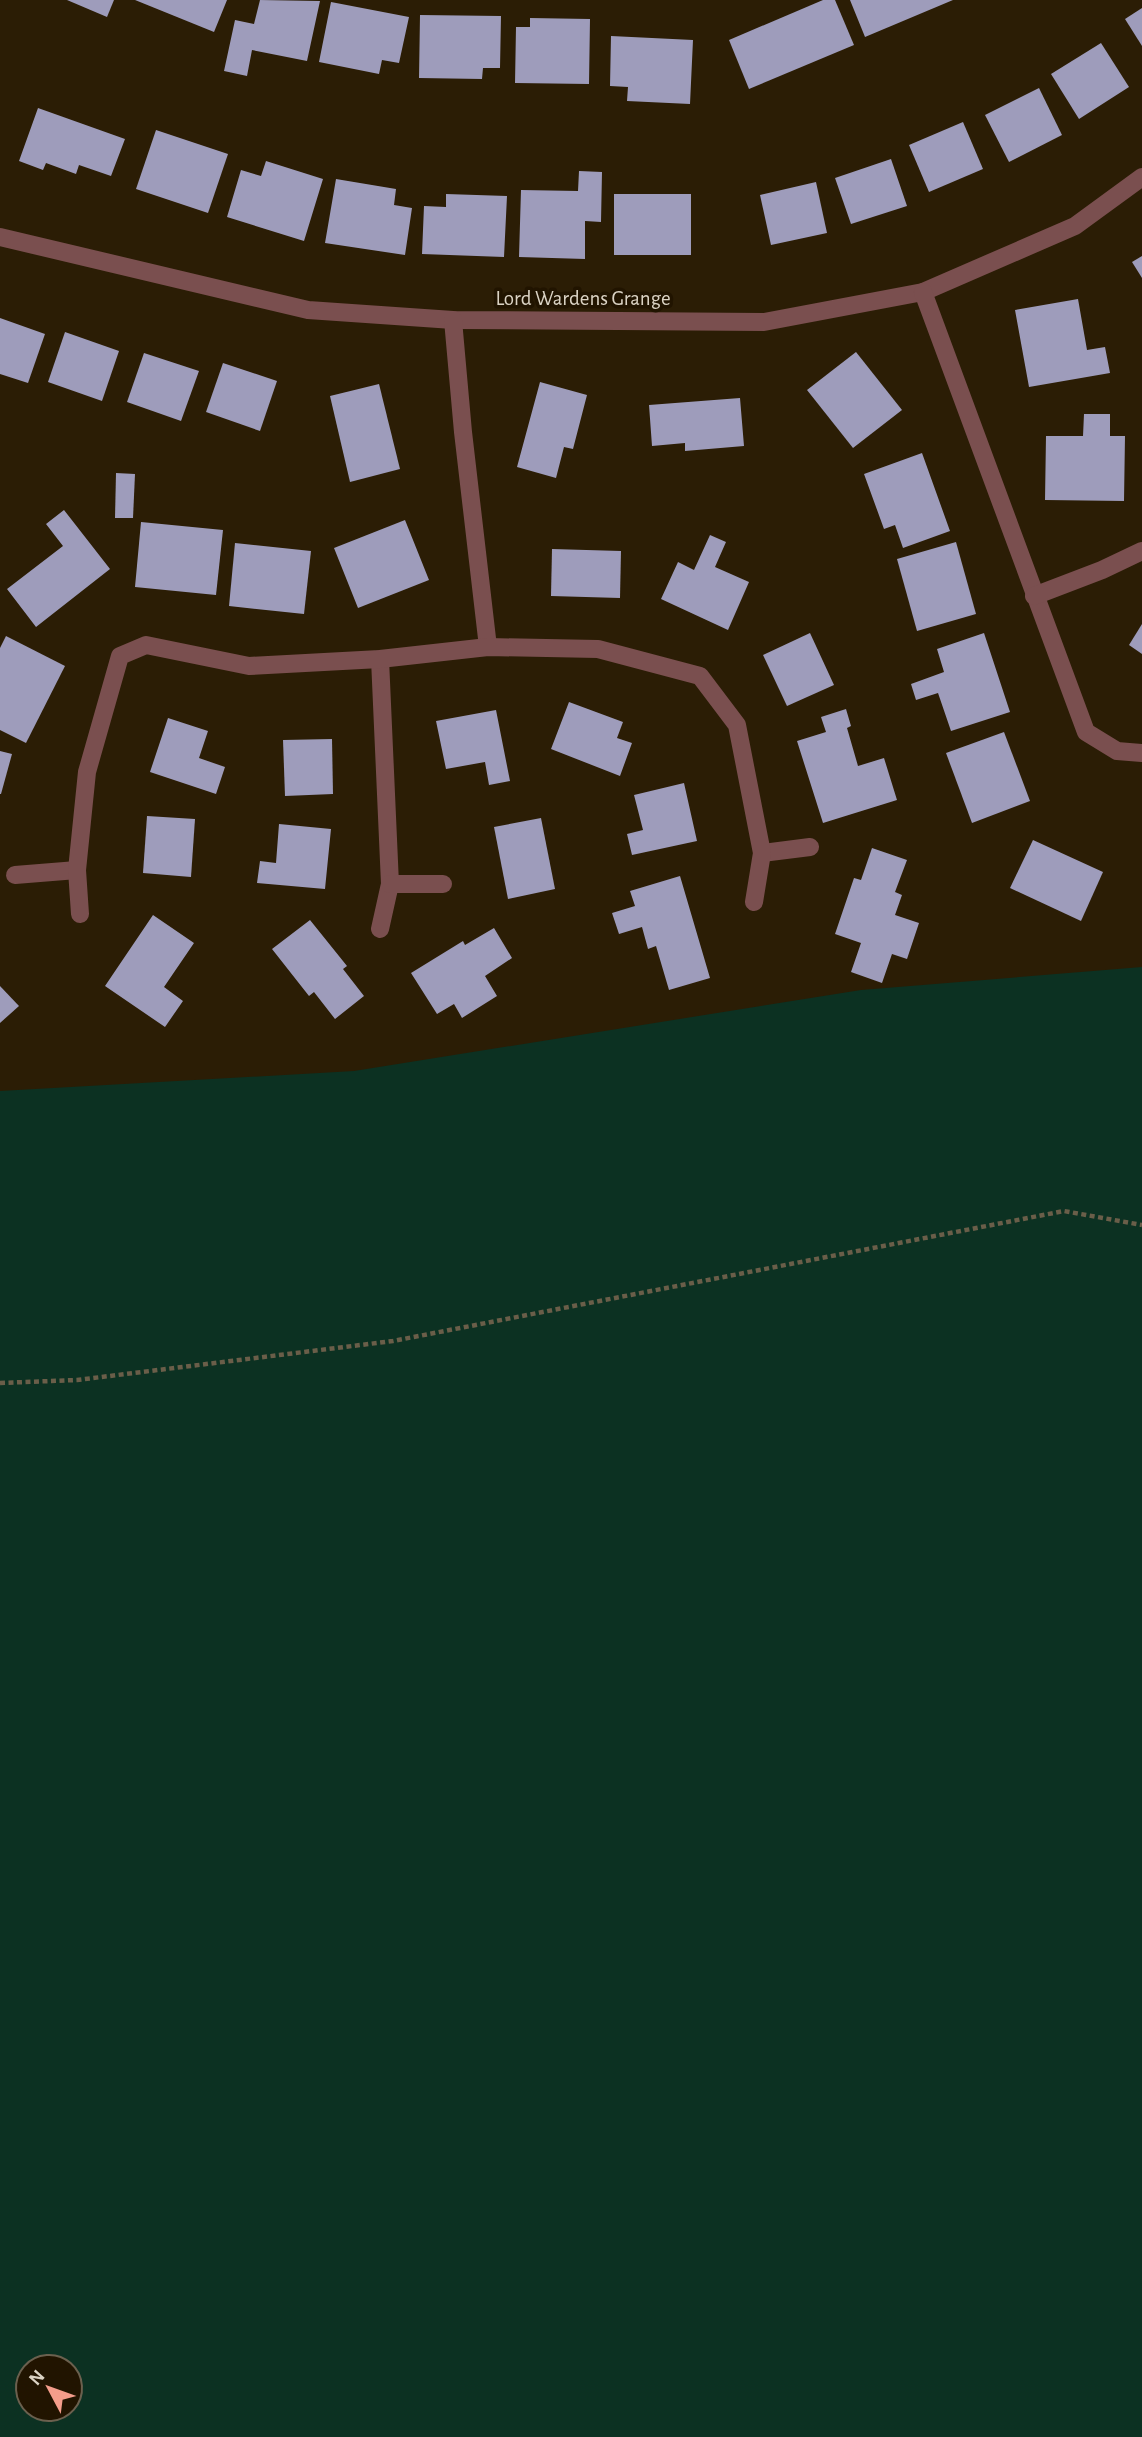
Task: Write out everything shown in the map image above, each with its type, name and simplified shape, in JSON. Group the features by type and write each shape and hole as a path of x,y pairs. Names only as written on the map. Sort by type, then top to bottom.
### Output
{"street":[{"name":"Lord Wardens Grange","path":"0,237 308,310 453,320 764,322 923,292 1075,226 1142,177"},
{"path":"923,292 1086,732 1117,751 1142,753"},
{"path":"453,320 488,647"},
{"path":"1034,596 1142,551"},
{"path":"80,914 76,870 87,772 120,656 146,645 249,666 380,659 488,647 598,649 699,676 737,725 762,853 754,902"},
{"path":"380,659 390,884 380,929"},
{"path":"762,853 810,847"},
{"path":"15,875 76,870"},
{"path":"390,884 443,884"}],"path":[{"path":"0,1383 77,1380 393,1341 1064,1211 1142,1225"}],"green space":[{"path":"1142,967 1142,2437 0,2437 0,1091 354,1071 861,990"}],"building":[{"path":"67,0 114,0 107,17"},
{"path":"135,0 227,0 214,32"},
{"path":"260,0 320,1 307,61 252,50 247,76 224,71 235,20 254,24"},
{"path":"823,0 835,0 854,45 749,89 729,40"},
{"path":"850,0 953,0 865,37"},
{"path":"331,2 409,17 399,63 382,60 379,74 319,62"},
{"path":"1142,8 1142,46 1125,19"},
{"path":"420,15 501,16 500,68 483,68 482,79 419,78"},
{"path":"530,18 590,19 589,84 515,83 516,27 530,27"},
{"path":"611,36 693,40 690,104 627,101 628,87 610,86"},
{"path":"1101,43 1129,87 1079,119 1051,74"},
{"path":"1039,88 1062,135 1009,162 985,115"},
{"path":"38,108 125,139 111,176 79,165 76,174 46,163 43,170 19,161"},
{"path":"963,122 983,169 929,192 909,145"},
{"path":"156,130 228,154 208,213 136,189"},
{"path":"891,159 907,206 851,224 835,178"},
{"path":"266,161 323,179 304,241 227,217 241,170 261,176"},
{"path":"579,171 602,172 601,222 585,221 585,259 519,257 521,190 578,191"},
{"path":"336,179 396,189 394,205 412,208 405,255 325,243"},
{"path":"816,182 827,233 771,245 760,195"},
{"path":"446,194 507,196 504,257 422,254 424,206 446,207"},
{"path":"614,194 691,194 691,255 614,255"},
{"path":"1142,256 1142,278 1132,262"},
{"path":"1078,299 1087,350 1105,347 1110,373 1029,387 1015,310"},
{"path":"0,318 45,334 28,383 0,374"},
{"path":"65,332 119,351 102,401 48,382"},
{"path":"856,352 902,410 853,448 807,390"},
{"path":"144,353 199,371 181,421 127,402"},
{"path":"223,363 277,381 260,431 206,412"},
{"path":"540,382 587,395 573,449 564,447 556,478 517,467"},
{"path":"379,384 400,469 350,482 330,396"},
{"path":"740,398 744,446 685,451 685,443 652,446 649,405"},
{"path":"1084,414 1110,414 1110,436 1125,436 1124,501 1045,500 1046,436 1083,436"},
{"path":"922,453 950,531 903,548 895,525 884,529 864,474"},
{"path":"116,473 135,474 133,518 115,518"},
{"path":"64,510 110,569 36,627 7,589 63,546 46,524"},
{"path":"405,520 429,580 358,608 334,548"},
{"path":"141,522 223,530 216,595 135,587"},
{"path":"710,535 726,542 715,567 749,582 728,630 661,599 678,562 694,570"},
{"path":"956,542 976,614 917,631 897,559"},
{"path":"235,543 311,551 304,614 229,606"},
{"path":"552,549 621,551 620,598 551,596"},
{"path":"1142,624 1142,654 1129,645"},
{"path":"810,633 834,685 787,706 763,655"},
{"path":"984,633 1010,712 951,731 938,693 916,700 911,684 944,672 937,649"},
{"path":"6,636 65,666 26,743 0,730 0,648"},
{"path":"569,702 623,722 617,738 632,743 620,776 551,749"},
{"path":"846,709 851,726 847,728 858,766 884,758 897,800 823,823 797,741 826,732 821,717"},
{"path":"496,710 510,781 489,785 485,762 446,769 436,721"},
{"path":"168,718 208,731 199,758 225,767 216,794 150,772"},
{"path":"1004,732 1030,801 972,823 946,753"},
{"path":"332,739 333,794 285,796 283,740"},
{"path":"0,751 12,754 1,794 0,794"},
{"path":"684,783 697,841 632,855 627,834 643,830 634,795"},
{"path":"147,816 195,819 191,877 143,873"},
{"path":"541,818 555,889 508,899 494,827"},
{"path":"279,824 331,829 325,889 257,883 260,861 276,863"},
{"path":"1033,840 1103,872 1081,921 1010,888"},
{"path":"872,848 907,860 895,892 902,895 895,915 919,923 907,959 892,954 882,983 851,972 861,943 835,934 854,878 861,880"},
{"path":"680,876 710,978 669,990 656,946 648,949 642,927 619,934 612,913 635,906 630,891"},
{"path":"153,915 194,943 164,987 183,1001 165,1027 105,986"},
{"path":"310,920 347,966 343,969 364,996 335,1019 314,992 309,996 272,949"},
{"path":"494,928 512,958 485,976 497,996 462,1018 454,1004 437,1014 411,973 463,941 465,945"},
{"path":"0,986 19,1006 0,1023"}]}
